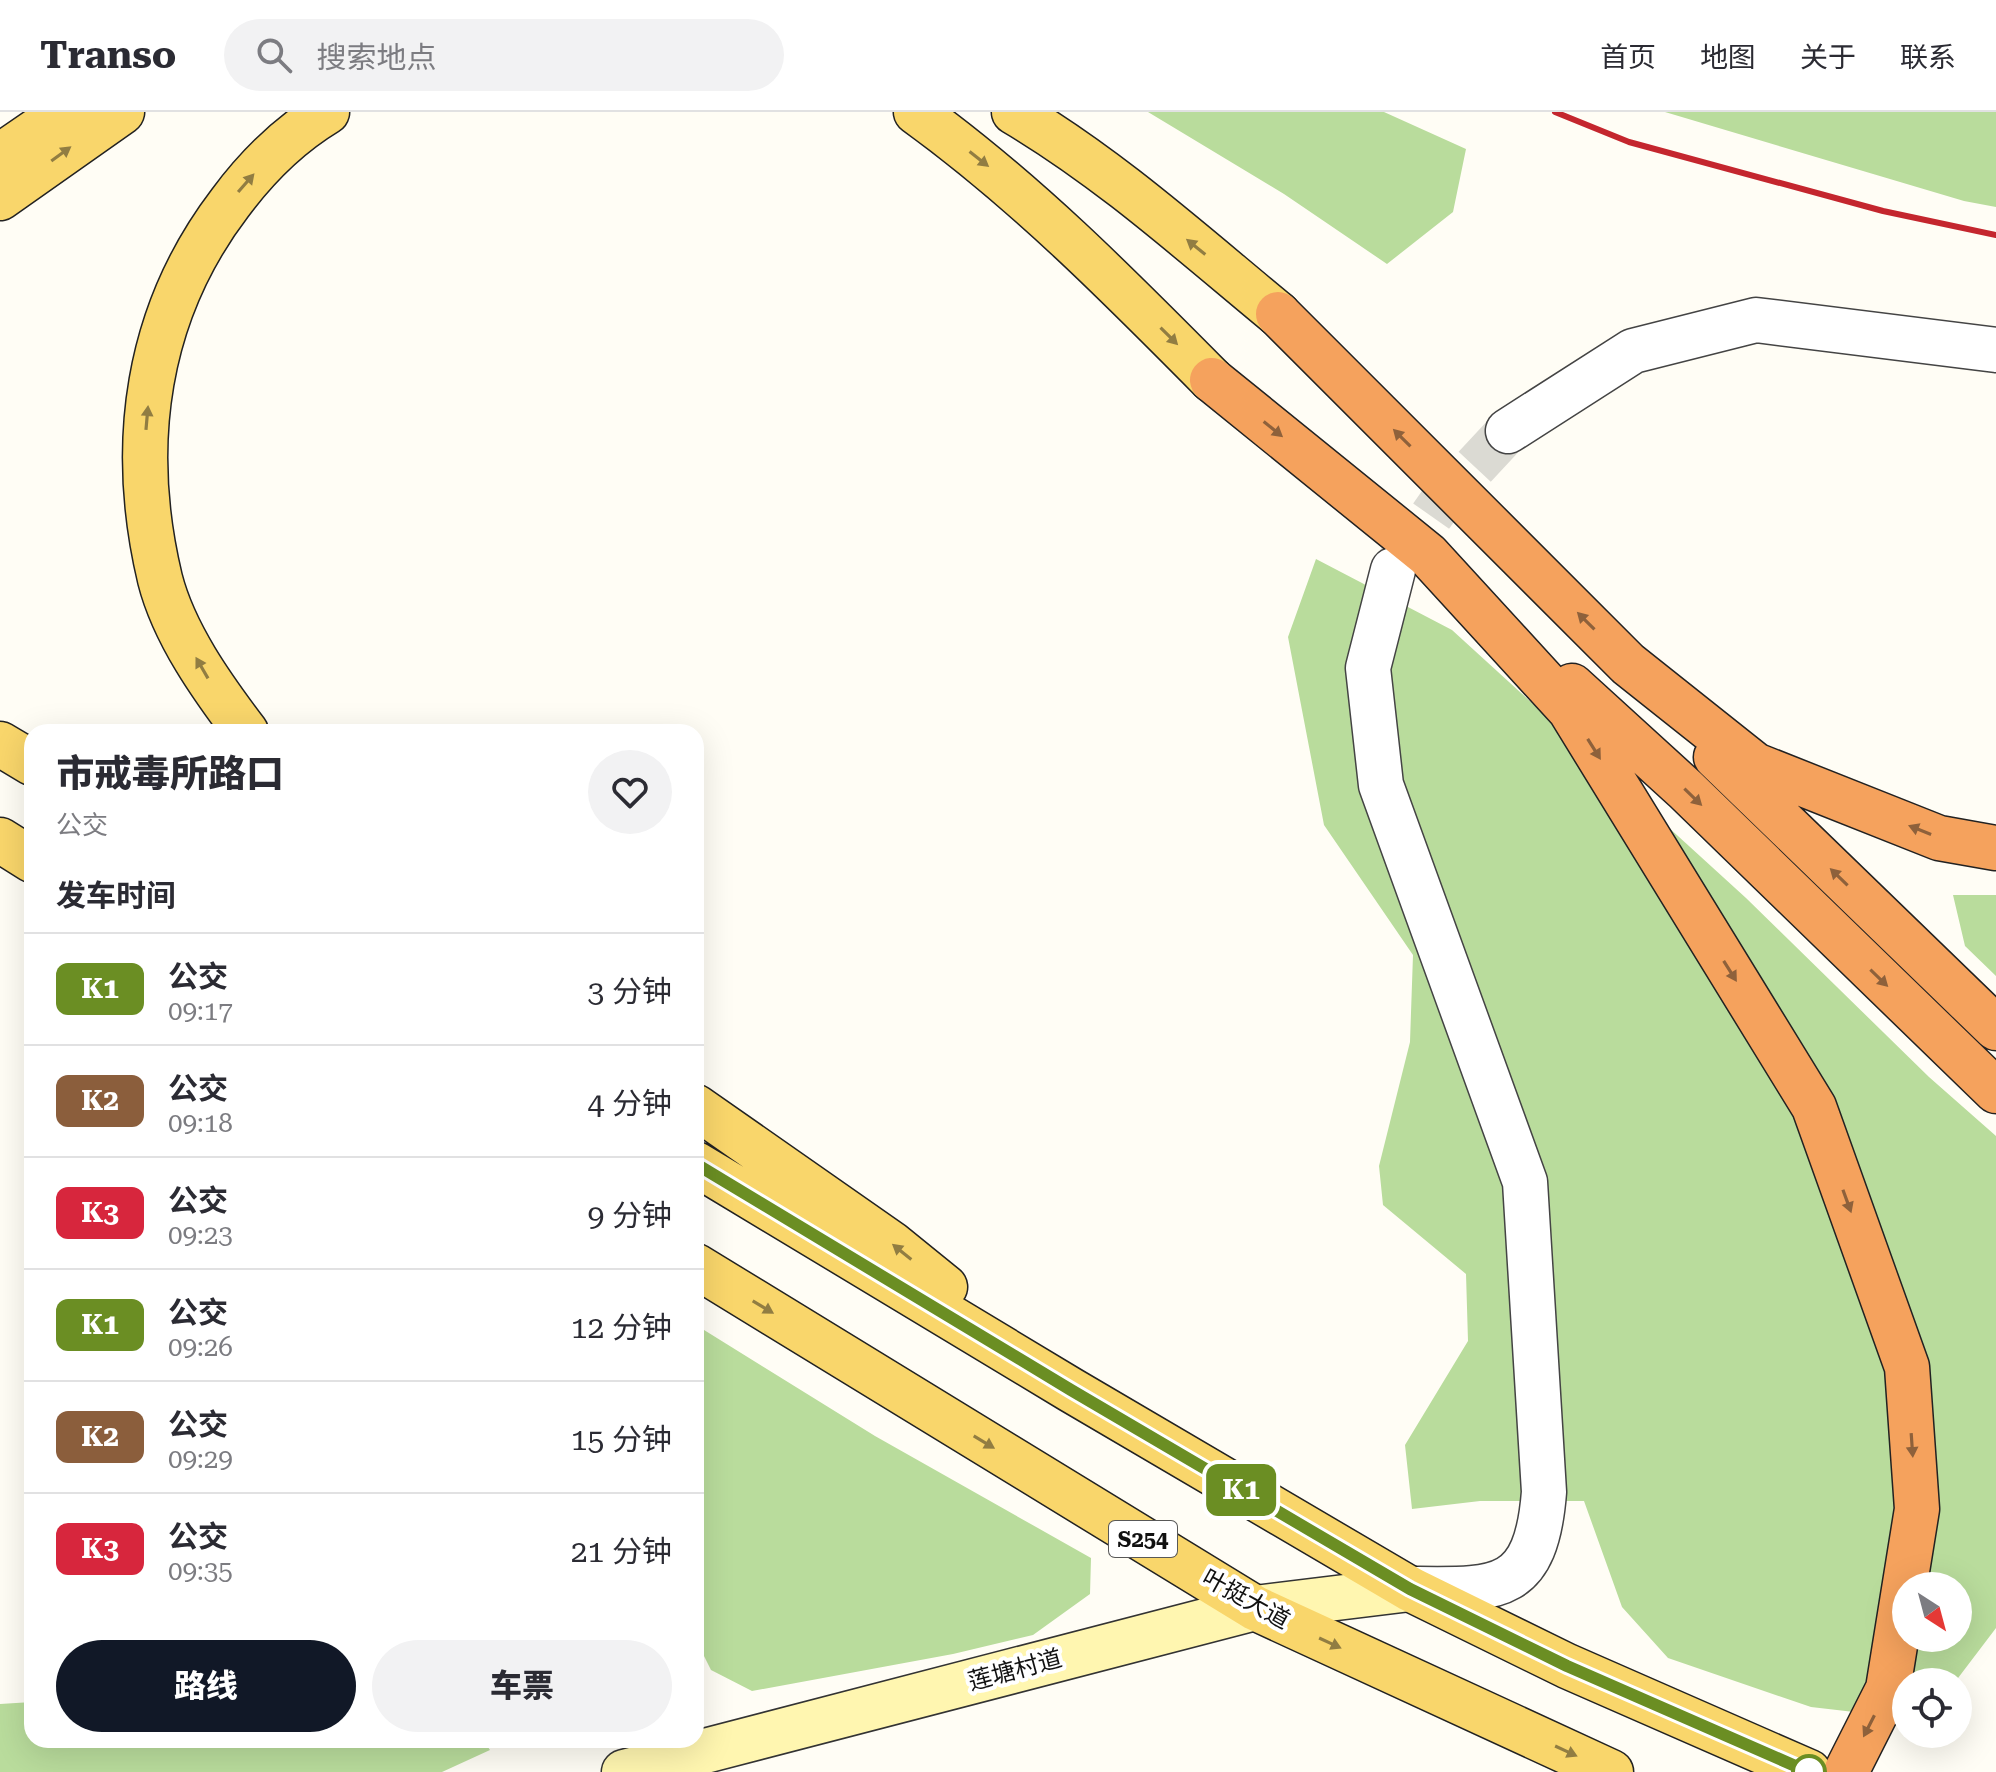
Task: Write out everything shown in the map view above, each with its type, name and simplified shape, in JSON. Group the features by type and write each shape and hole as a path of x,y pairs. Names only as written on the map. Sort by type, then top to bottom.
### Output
{"highway":[{"path":"1278,314 1628,664 1717,758 1996,1028"},
{"path":"1212,380 1570,710 1814,1107 1907,1367 1917,1509 1888,1689 1846,1772"},
{"path":"1410,562 1686,790 1996,1091"},
{"path":"1628,664 1755,765 1939,838 1996,848"}],"main road":[{"path":"0,156 64,112"},
{"path":"0,198 122,112"},
{"path":"240,724 218,695 178,625 160,580 150,519 145,458 154,359 169,308 190,261 217,220 244,184 277,150 327,112"},
{"path":"916,112 1003,178 1065,233 1212,380"},
{"path":"1014,112 1046,131 1122,186 1278,314"},
{"path":"0,744 24,758"},
{"path":"0,840 24,855"},
{"path":"704,1113 892,1244 1071,1390"},
{"path":"704,1169 1410,1589 1567,1666 1809,1772"},
{"name":"叶挺大道","path":"704,1271 1255,1608 1611,1772"},
{"name":"莲塘村道","path":"624,1772 1255,1608 1410,1589"}],"street":[{"path":"1508,431 1633,351 1756,320 1996,350"},
{"path":"1410,562 1368,668 1381,785 1525,1182 1544,1492 1541,1526 1533,1551 1520,1571 1487,1587 1466,1590 1410,1589"}],"green space":[{"path":"1148,112 1384,112 1466,149 1453,212 1387,264 1284,194"},
{"path":"1665,112 1996,112 1996,207 1964,201"},
{"path":"1316,559 1452,630 1746,898 1929,1077 1996,1136 1996,1628 1966,1668 1892,1668 1892,1716 1811,1707 1668,1658 1622,1607 1584,1501 1480,1501 1412,1509 1405,1445 1468,1341 1466,1274 1383,1205 1379,1166 1410,1042 1413,955 1324,825 1288,637"},
{"path":"1953,895 1996,895 1996,976 1965,946"},
{"path":"704,1330 875,1436 1091,1558 1090,1594 1033,1635 953,1654 752,1691 711,1670 704,1656"},
{"path":"24,1702 24,1748 490,1750 442,1772 0,1772 0,1704"}],"tunnel":[{"path":"1393,570 1439,505 1508,431"}],"railway":[{"path":"1555,112 1629,142 1883,211 1996,235"}],"bus line":[{"name":"K1","path":"704,1169 1410,1589 1567,1666 1809,1772"}]}
